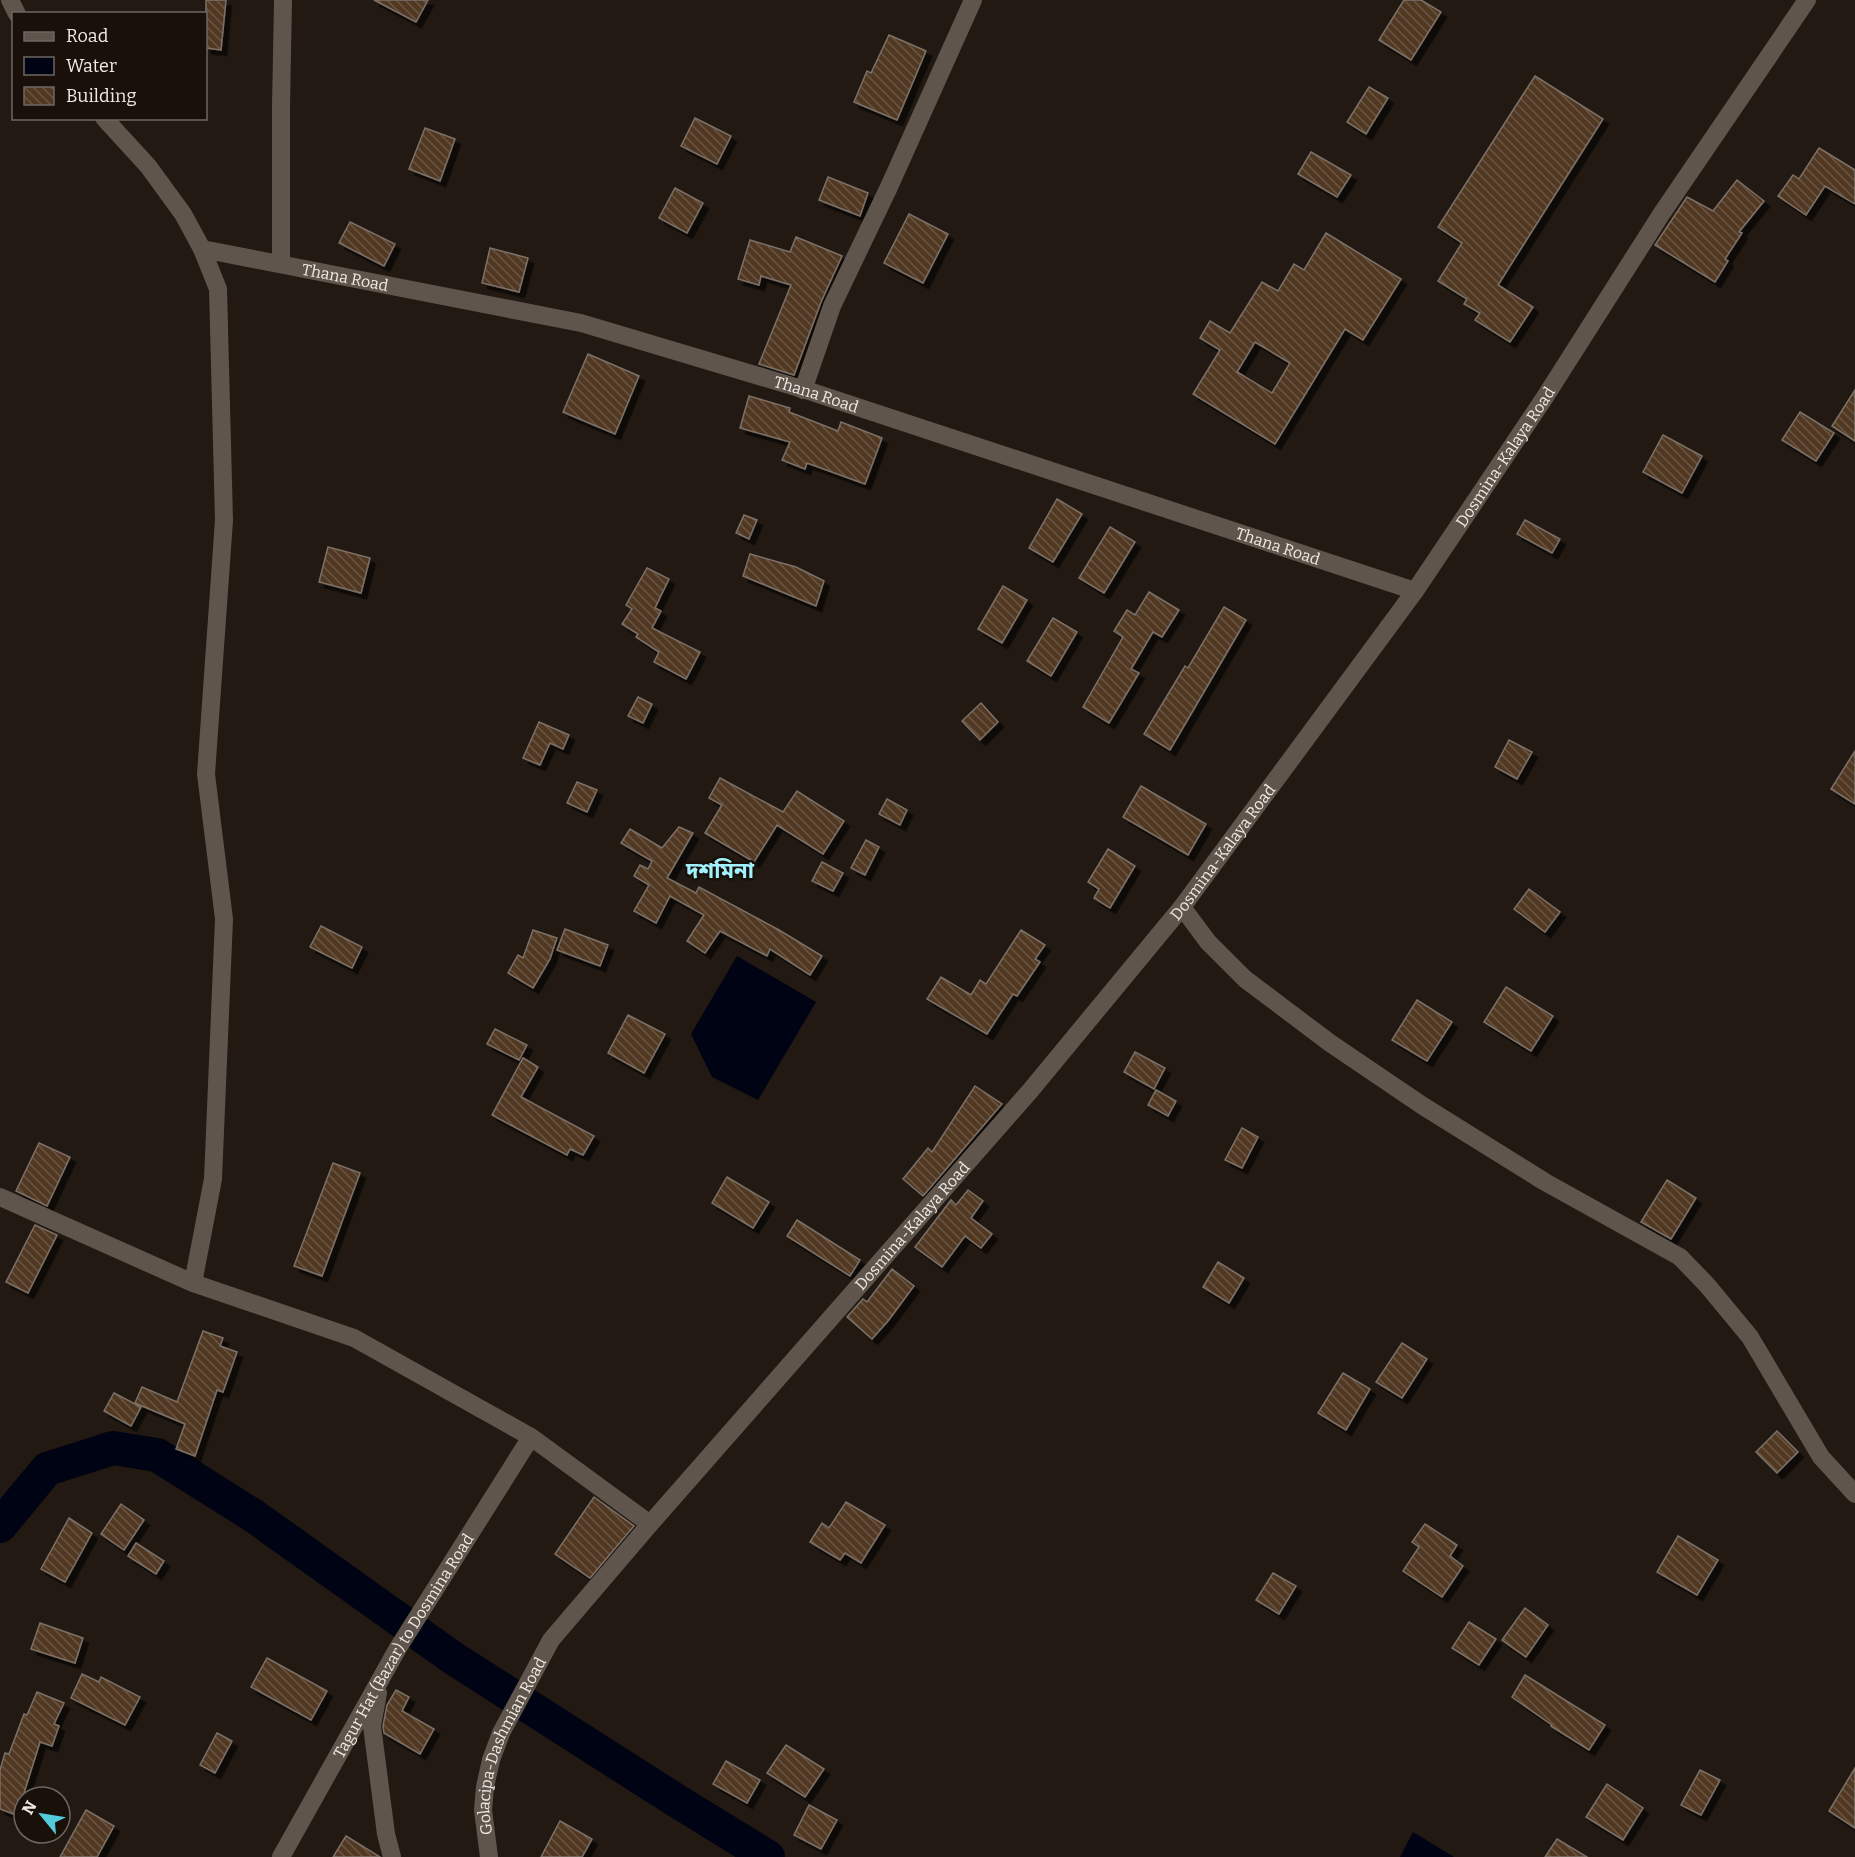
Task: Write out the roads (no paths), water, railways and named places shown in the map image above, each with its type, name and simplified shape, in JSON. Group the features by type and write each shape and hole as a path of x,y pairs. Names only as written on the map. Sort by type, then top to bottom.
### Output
{"street":[{"path":"281,264 283,0"},
{"path":"804,390 831,306 889,187 973,0"},
{"name":"Dosmina-Kalaya Road","path":"551,1640 1030,1091 1182,907 1415,591 1545,397 1662,213 1807,0"},
{"path":"106,120 148,166 183,214 202,249 218,289 224,520 206,774 224,919 213,1179 193,1283"},
{"name":"Thana Road","path":"202,249 581,323 804,390 1415,591"},
{"path":"1182,907 1208,942 1245,979 1330,1043 1424,1106 1545,1182 1680,1257 1707,1285 1750,1337 1821,1457 1855,1494"},
{"path":"0,1197 193,1283 354,1338 531,1437 650,1524"},
{"name":"Tagur Hat (Bazar) to Dosmina Road","path":"281,1857 398,1648 531,1437"},
{"name":"Golacipa-Dashmian Road","path":"489,1857 483,1810 491,1760 501,1733 551,1640"},
{"path":"380,1680 372,1726 386,1834 392,1857"}],"water":[{"path":"737,956 816,1002 758,1100 712,1077 691,1034"},
{"path":"1413,1832 1454,1857 1400,1857"}],"waterway":[{"path":"0,1526 47,1469 113,1448 157,1455 254,1516 453,1658 768,1857"}],"district":[{"name":"দশমিনা","path":"720,870"}]}
